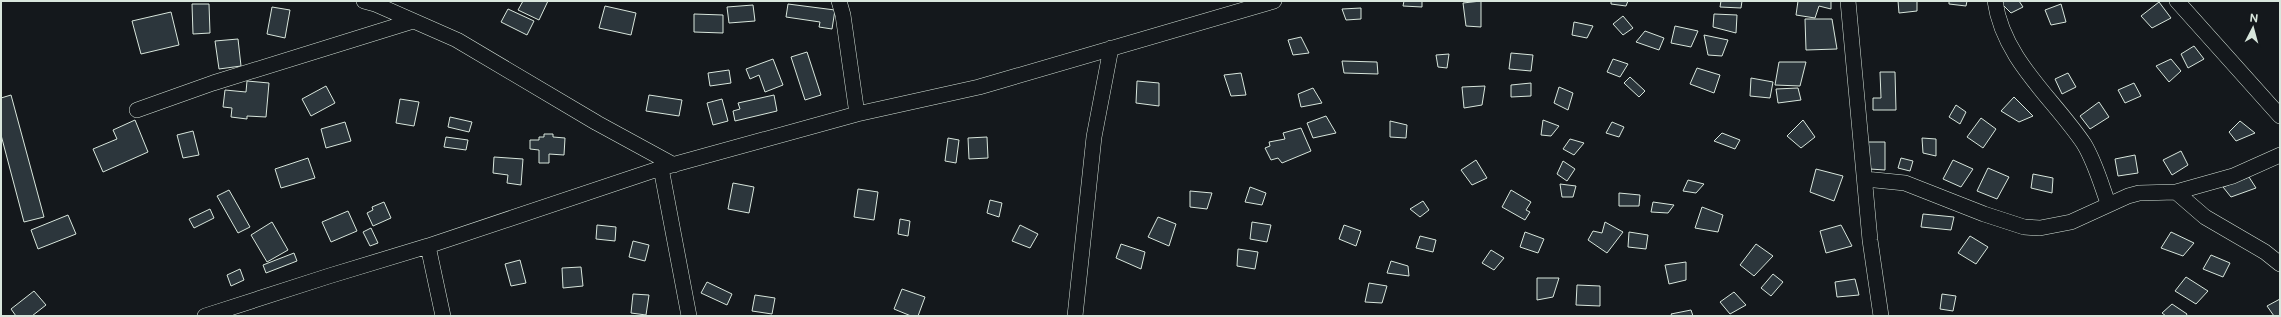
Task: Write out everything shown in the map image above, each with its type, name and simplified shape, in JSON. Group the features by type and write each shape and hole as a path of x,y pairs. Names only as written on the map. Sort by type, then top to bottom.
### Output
{"street":[{"path":"839,1 843,15 857,114"},
{"path":"206,316 428,246 668,167 857,114 979,87 1274,1"},
{"path":"1848,1 1858,127 1865,179 1870,240 1881,316"},
{"path":"1995,1 1996,12 2006,39 2019,62 2049,97 2083,144 2093,161 2108,203"},
{"path":"2177,1 2280,116"},
{"path":"371,2 457,40 668,167"},
{"path":"137,110 213,83 413,21"},
{"path":"1075,316 1094,137 1111,48"},
{"path":"1865,179 1905,183 1984,214 2024,227 2040,228 2071,222 2108,203 2139,193 2176,192 2232,176 2280,155"},
{"path":"668,167 689,316"},
{"path":"2176,192 2205,216 2265,252 2280,264"},
{"path":"428,246 443,316"}],"building":[{"path":"523,1 548,1 539,20 518,10"},
{"path":"1404,1 1422,1 1422,7 1403,6"},
{"path":"1481,1 1481,27 1466,26 1463,3"},
{"path":"1611,1 1628,1 1626,6 1611,4"},
{"path":"1721,1 1742,1 1741,8 1720,7"},
{"path":"1798,1 1831,1 1831,9 1819,6 1815,18 1796,15"},
{"path":"1898,1 1917,1 1917,11 1899,13"},
{"path":"1949,1 1967,1 1966,6 1949,4"},
{"path":"2005,1 2019,1 2023,7 2011,13 2001,3"},
{"path":"2159,2 2171,18 2152,28 2141,16"},
{"path":"192,4 209,4 210,33 193,34"},
{"path":"788,4 835,10 832,29 819,27 820,22 786,17"},
{"path":"2061,4 2066,22 2051,25 2045,10"},
{"path":"753,5 755,21 729,23 727,7"},
{"path":"605,6 636,13 631,35 599,28"},
{"path":"272,7 290,10 285,38 267,34"},
{"path":"1361,8 1361,19 1346,20 1342,9"},
{"path":"508,9 534,21 527,35 501,22"},
{"path":"171,12 179,45 141,54 132,21"},
{"path":"694,14 723,15 723,33 694,32"},
{"path":"1714,14 1737,15 1736,33 1713,27"},
{"path":"1623,16 1633,28 1623,35 1613,24"},
{"path":"1805,19 1832,19 1837,49 1806,50"},
{"path":"1574,22 1593,26 1587,38 1572,35"},
{"path":"1675,26 1698,31 1691,47 1671,43"},
{"path":"1645,31 1664,38 1659,50 1636,42"},
{"path":"1704,35 1728,40 1722,56 1708,55"},
{"path":"1301,37 1309,53 1293,55 1288,40"},
{"path":"238,39 241,66 219,69 215,41"},
{"path":"2194,46 2204,59 2188,68 2181,54"},
{"path":"807,52 821,95 805,100 791,57"},
{"path":"1511,53 1533,55 1531,71 1509,69"},
{"path":"1449,54 1447,68 1438,67 1436,55"},
{"path":"773,59 783,85 765,92 759,75 750,79 746,69"},
{"path":"1613,59 1628,64 1620,77 1607,72"},
{"path":"2171,59 2181,71 2169,82 2156,66"},
{"path":"1342,61 1377,62 1378,74 1344,73"},
{"path":"1779,62 1806,62 1800,86 1775,85"},
{"path":"1697,68 1720,75 1714,93 1690,84"},
{"path":"729,70 731,83 710,86 708,73"},
{"path":"1880,72 1895,72 1896,110 1873,110 1873,98 1881,98"},
{"path":"1241,73 1246,95 1231,96 1224,75"},
{"path":"2068,73 2076,87 2062,94 2055,79"},
{"path":"1630,77 1645,91 1639,97 1624,83"},
{"path":"1751,78 1773,82 1770,98 1750,96"},
{"path":"247,81 269,83 266,117 247,116 247,119 231,117 232,108 223,107 225,90 246,92"},
{"path":"1137,81 1159,83 1159,106 1136,103"},
{"path":"1531,83 1531,96 1511,97 1511,85"},
{"path":"2134,83 2141,96 2125,103 2118,90"},
{"path":"326,86 335,103 311,116 302,99"},
{"path":"1485,86 1482,105 1464,108 1462,87"},
{"path":"1559,87 1573,93 1568,110 1554,103"},
{"path":"1313,88 1322,103 1301,107 1298,94"},
{"path":"1798,88 1801,100 1778,103 1776,89"},
{"path":"11,95 44,217 24,222 1,135 1,98"},
{"path":"649,95 682,100 679,116 646,111"},
{"path":"774,95 777,111 735,121 733,111 740,109 738,103"},
{"path":"2014,97 2033,116 2019,122 2001,111"},
{"path":"400,99 419,102 414,126 396,123"},
{"path":"722,99 728,121 713,125 707,103"},
{"path":"2099,102 2109,117 2090,129 2080,116"},
{"path":"1956,105 1966,112 1960,124 1949,117"},
{"path":"1326,116 1336,133 1313,138 1307,123"},
{"path":"450,117 472,122 469,132 448,127"},
{"path":"1981,118 1996,129 1983,148 1967,137"},
{"path":"135,120 148,152 103,172 93,149 117,139 113,130"},
{"path":"1543,120 1559,126 1551,136 1541,135"},
{"path":"1803,120 1815,137 1801,148 1787,136"},
{"path":"1390,121 1407,125 1406,138 1390,137"},
{"path":"2240,121 2255,133 2236,141 2229,132"},
{"path":"345,122 351,141 326,148 321,129"},
{"path":"1612,122 1624,127 1619,137 1606,133"},
{"path":"1301,128 1311,151 1282,163 1278,158 1271,160 1265,148 1270,146 1269,142 1285,139 1283,133"},
{"path":"193,131 199,155 183,158 177,135"},
{"path":"1722,133 1740,140 1735,149 1714,141"},
{"path":"544,134 553,134 553,137 565,138 564,155 549,154 549,163 539,163 539,150 530,149 530,140 539,140 539,137 544,137"},
{"path":"446,137 468,140 466,150 444,147"},
{"path":"987,137 988,158 969,159 968,138"},
{"path":"948,138 959,140 956,163 945,161"},
{"path":"1922,138 1936,139 1936,156 1923,153"},
{"path":"1570,139 1584,143 1574,155 1563,149"},
{"path":"1867,142 1885,142 1885,170 1870,169"},
{"path":"2181,151 2188,165 2172,175 2163,160"},
{"path":"2135,155 2138,173 2118,176 2115,159"},
{"path":"494,157 523,159 521,185 507,183 508,175 493,173"},
{"path":"308,158 315,178 281,188 275,169"},
{"path":"1901,158 1913,161 1910,171 1898,168"},
{"path":"1476,160 1487,178 1472,185 1461,170"},
{"path":"1953,160 1973,169 1961,187 1943,179"},
{"path":"1563,161 1575,169 1567,181 1557,174"},
{"path":"1988,168 2009,177 1997,199 1977,191"},
{"path":"1816,169 1843,176 1834,201 1810,192"},
{"path":"2033,174 2053,178 2052,193 2031,188"},
{"path":"2249,177 2256,188 2231,197 2223,187"},
{"path":"1688,180 1704,184 1696,193 1683,191"},
{"path":"733,183 754,187 749,213 728,209"},
{"path":"1560,184 1576,186 1573,197 1562,197"},
{"path":"1250,187 1266,193 1262,205 1245,202"},
{"path":"858,189 878,192 874,220 854,217"},
{"path":"229,190 250,227 238,233 217,196"},
{"path":"1511,190 1531,202 1526,210 1530,212 1525,220 1502,207"},
{"path":"1190,191 1212,193 1207,209 1190,207"},
{"path":"1619,193 1640,195 1639,206 1619,206"},
{"path":"990,200 1002,203 999,217 987,213"},
{"path":"1423,201 1429,210 1420,217 1410,209"},
{"path":"384,202 391,218 373,226 367,213 373,210 372,207"},
{"path":"1653,202 1674,205 1668,213 1651,212"},
{"path":"1702,207 1723,215 1718,232 1695,228"},
{"path":"210,209 214,218 194,228 189,219"},
{"path":"348,211 357,231 331,242 322,222"},
{"path":"1923,214 1954,217 1951,230 1921,227"},
{"path":"68,215 76,234 38,249 31,230"},
{"path":"1158,217 1176,224 1169,246 1148,237"},
{"path":"900,219 910,221 908,236 898,234"},
{"path":"272,222 288,250 267,262 251,235"},
{"path":"1252,222 1271,225 1267,242 1250,239"},
{"path":"1605,222 1623,232 1607,253 1588,240 1593,231 1602,233"},
{"path":"597,225 616,227 615,241 596,239"},
{"path":"1020,225 1038,234 1030,248 1012,241"},
{"path":"1344,225 1361,231 1356,246 1339,239"},
{"path":"1841,225 1852,246 1826,253 1820,231"},
{"path":"371,228 378,243 370,246 363,232"},
{"path":"1525,232 1544,239 1538,253 1520,247"},
{"path":"1629,232 1648,235 1646,249 1628,247"},
{"path":"2171,232 2194,243 2183,256 2161,248"},
{"path":"1420,236 1436,240 1433,252 1416,248"},
{"path":"1970,236 1988,247 1976,264 1958,253"},
{"path":"633,241 649,245 645,261 629,257"},
{"path":"1121,244 1145,252 1141,269 1116,258"},
{"path":"1756,244 1773,256 1754,276 1740,265"},
{"path":"1238,249 1258,252 1255,269 1237,266"},
{"path":"1491,250 1504,258 1494,270 1482,263"},
{"path":"294,253 297,261 266,273 263,265"},
{"path":"2211,255 2230,263 2223,277 2203,269"},
{"path":"520,260 526,283 511,286 505,264"},
{"path":"1391,261 1408,266 1409,276 1387,273"},
{"path":"1686,262 1686,280 1669,284 1665,265"},
{"path":"581,267 583,286 563,288 562,268"},
{"path":"240,269 244,280 231,286 227,275"},
{"path":"1773,274 1783,282 1771,296 1761,288"},
{"path":"2186,277 2208,291 2196,304 2175,291"},
{"path":"1537,278 1559,278 1553,297 1537,300"},
{"path":"1855,279 1859,295 1837,297 1835,282"},
{"path":"707,282 732,294 727,305 701,293"},
{"path":"1369,283 1387,286 1382,303 1365,302"},
{"path":"1577,285 1600,286 1600,306 1576,305"},
{"path":"902,289 925,297 918,316 911,316 894,309"},
{"path":"34,291 46,305 32,316 16,316 11,309"},
{"path":"1734,292 1746,305 1730,314 1720,302"},
{"path":"633,294 649,295 646,315 631,313"},
{"path":"1942,294 1956,296 1953,311 1940,309"},
{"path":"755,295 775,298 772,314 752,311"},
{"path":"2280,299 2280,316 2274,316 2267,306"},
{"path":"2172,304 2187,314 2186,316 2166,316 2162,313"},
{"path":"1691,310 1693,316 1672,316 1671,314"}]}
